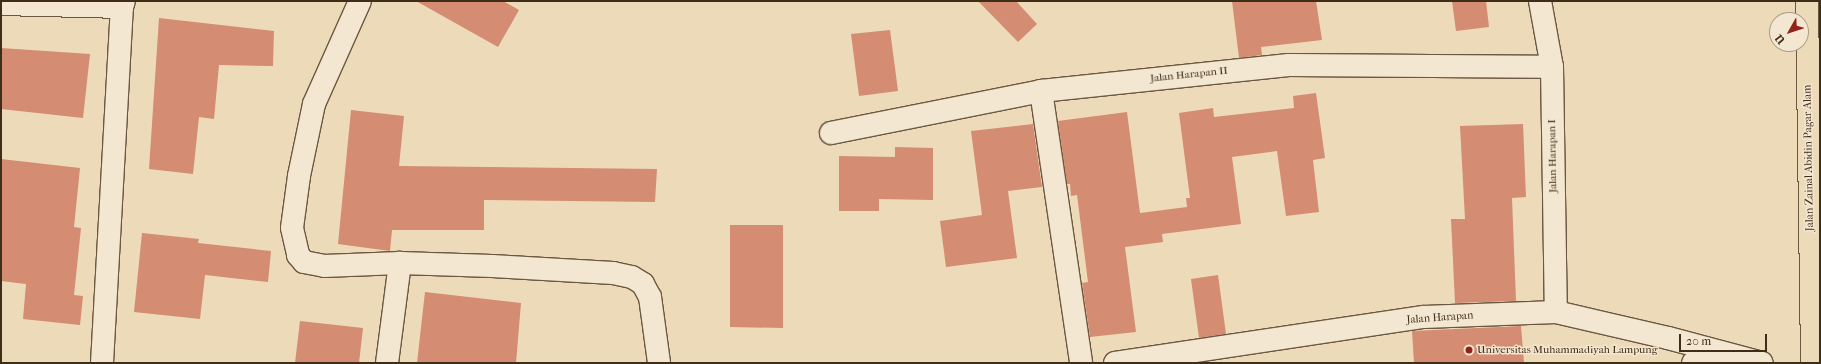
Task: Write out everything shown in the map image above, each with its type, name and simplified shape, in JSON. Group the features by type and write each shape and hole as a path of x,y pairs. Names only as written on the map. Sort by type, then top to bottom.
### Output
{"highway":[{"name":"Jalan Zainal Abidin Pagar Alam","path":"1807,1 1812,363"}],"street":[{"path":"360,1 314,104 299,176 292,228 294,244 298,255 304,262 324,266 400,263 515,267 613,273 632,277 643,284 650,297 659,363"},
{"name":"Jalan Harapan I","path":"1540,1 1552,67 1556,312"},
{"path":"1,4 123,4 102,363"},
{"name":"Jalan Harapan II","path":"831,133 1041,91 1290,65 1552,67"},
{"path":"1041,91 1081,363"},
{"path":"387,363 400,263"},
{"name":"Jalan Harapan","path":"1115,363 1424,317 1556,312 1732,354 1762,363"},
{"path":"1693,363 1732,354"}],"building":[{"path":"416,1 503,1 519,10 498,47"},
{"path":"978,1 1016,1 1037,24 1018,42"},
{"path":"1232,1 1316,1 1322,40 1261,47 1262,55 1239,58"},
{"path":"1452,1 1486,1 1489,27 1456,31"},
{"path":"159,18 274,31 273,66 219,65 214,119 199,117 193,174 149,169"},
{"path":"890,30 898,91 859,96 851,34"},
{"path":"1,48 90,54 83,118 1,109"},
{"path":"1316,93 1325,158 1313,160 1319,212 1286,216 1277,151 1232,157 1241,224 1162,234 1163,242 1125,247 1136,332 1090,337 1082,283 1088,282 1077,195 1071,196 1070,184 1067,184 1058,121 1127,112 1140,213 1187,207 1186,198 1190,198 1179,113 1213,108 1214,117 1294,108 1293,96"},
{"path":"351,110 404,116 399,166 657,169 655,202 484,200 484,230 392,230 390,251 338,244"},
{"path":"1033,124 1042,187 1008,191 1017,258 946,267 940,221 982,215 971,131"},
{"path":"1523,124 1526,197 1512,198 1516,301 1455,303 1451,219 1465,219 1460,126"},
{"path":"895,147 933,148 933,200 879,199 879,211 839,211 839,156 895,157"},
{"path":"1,159 80,168 74,227 81,228 74,295 83,296 80,325 23,319 26,284 1,281"},
{"path":"730,225 783,225 783,328 730,327"},
{"path":"142,233 199,239 198,243 271,251 268,282 205,275 200,319 134,312"},
{"path":"1218,275 1226,334 1199,338 1191,279"},
{"path":"425,292 521,303 516,363 417,363"},
{"path":"300,321 363,328 359,363 295,363"},
{"path":"1521,326 1524,363 1414,363 1412,331"}],"place":[{"name":"Universitas Muhammadiyah Lampung","path":"1469,350"}]}
